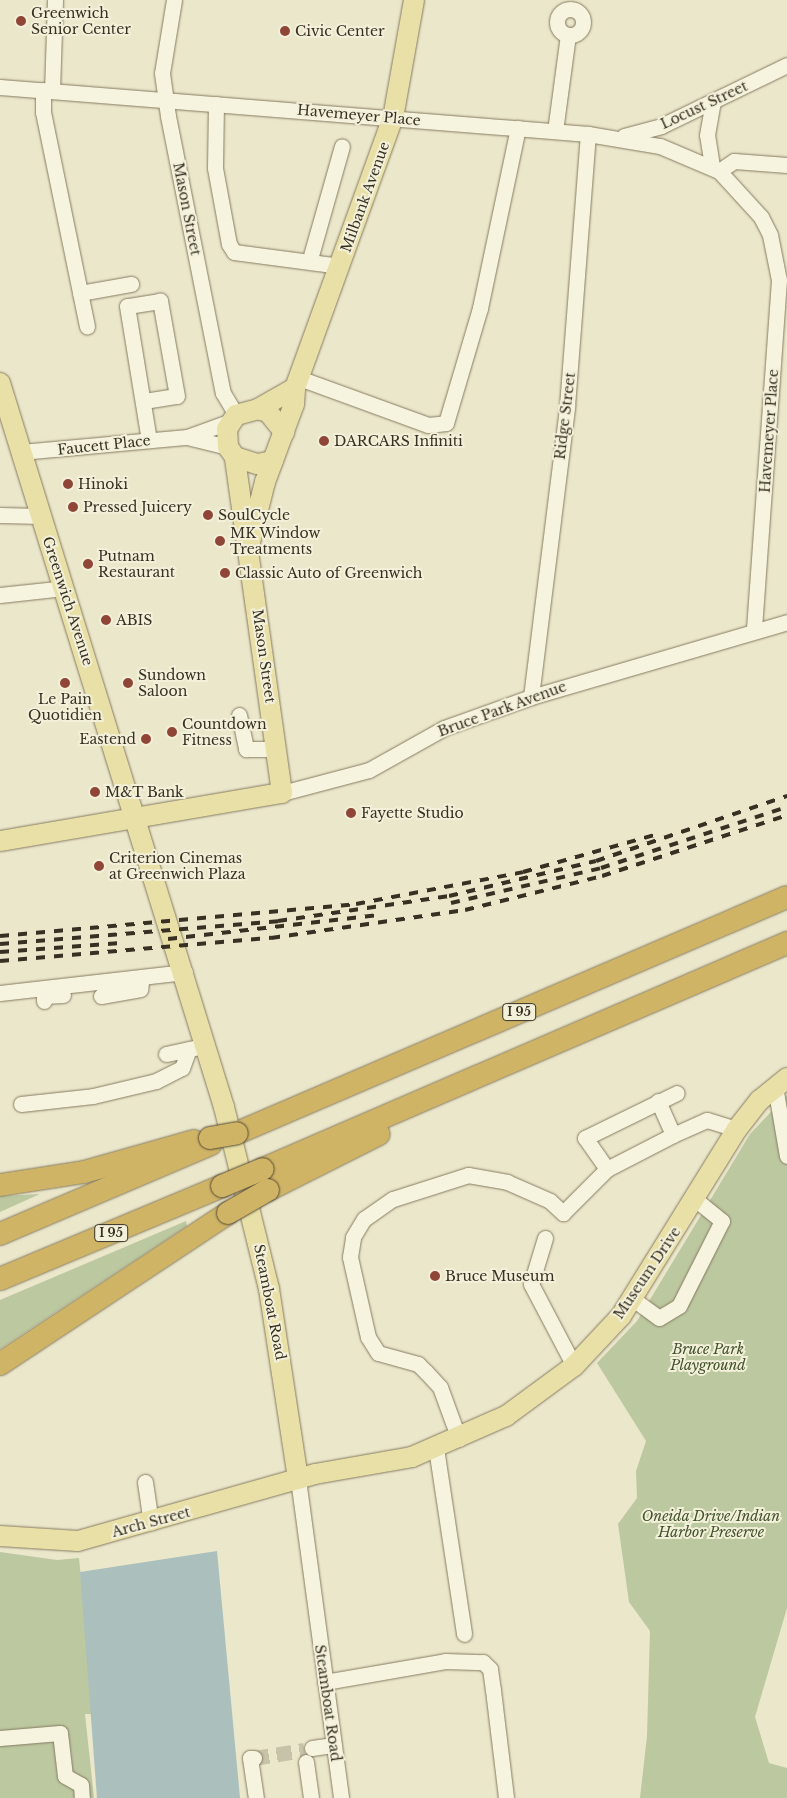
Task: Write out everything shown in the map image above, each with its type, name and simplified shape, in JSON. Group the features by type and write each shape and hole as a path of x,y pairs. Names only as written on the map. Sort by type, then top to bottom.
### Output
{"highway":[{"name":"I 95","path":"211,1141 244,1130 787,897"},
{"name":"I 95","path":"0,1279 263,1169 787,943"},
{"path":"0,1364 228,1213 268,1190 562,1040"},
{"path":"0,1185 84,1172 211,1141"},
{"path":"0,1234 211,1141"}],"main road":[{"name":"Milbank Avenue","path":"284,432 297,383 393,118 414,0"},
{"name":"Greenwich Avenue","path":"0,383 134,820"},
{"path":"234,418 258,409 297,383"},
{"path":"258,409 268,412 284,432"},
{"name":"Mason Street","path":"234,418 232,452 249,549 282,793"},
{"name":"Mason Street","path":"249,549 273,460 284,432"},
{"path":"232,452 257,464 273,460"},
{"name":"Bruce Park Avenue","path":"0,841 134,820 282,793"},
{"name":"Steamboat Road","path":"134,820 185,972 198,1047 269,1289 298,1479"},
{"name":"Museum Drive","path":"298,1479 436,1448 459,1440 531,1400 574,1366 633,1299 737,1129 781,1082"},
{"name":"Arch Street","path":"0,1536 78,1541 151,1522 298,1479"}],"street":[{"path":"55,0 48,91 43,112 87,327"},
{"name":"Mason Street","path":"174,0 162,73 223,393 234,418"},
{"path":"555,131 568,35 561,31 557,20 561,13 573,5"},
{"name":"Locust Street","path":"618,138 661,126 787,65"},
{"name":"Havemeyer Place","path":"0,86 588,134 618,138 678,151 716,169 761,217 770,234 779,280 754,629"},
{"path":"713,102 707,135 716,169 734,161 787,165"},
{"path":"216,104 215,168 229,244 234,252 310,259 340,266"},
{"path":"297,383 428,425 446,423 480,308 518,128"},
{"name":"Ridge Street","path":"531,696 567,406 588,134"},
{"path":"310,259 342,146"},
{"path":"80,293 131,284"},
{"path":"144,401 177,396 160,301 127,306 149,440"},
{"name":"Faucett Place","path":"21,452 187,437 234,418"},
{"name":"Faucett Place","path":"187,437 232,452"},
{"path":"0,516 41,516"},
{"path":"0,595 64,588"},
{"name":"Bruce Park Avenue","path":"282,793 369,770 444,728 531,696 754,629 787,622"},
{"path":"239,715 246,749 276,749"},
{"path":"0,993 185,972"},
{"path":"101,996 140,989 142,976"},
{"path":"44,1001 44,996 78,994 85,983"},
{"path":"166,1054 198,1047"},
{"path":"21,1104 93,1096 156,1081 182,1068 198,1047"},
{"path":"781,1082 787,1156"},
{"path":"607,1169 585,1138 677,1093"},
{"path":"658,1101 673,1135"},
{"path":"459,1440 440,1387 418,1364 378,1353 368,1338 351,1273 353,1237 376,1208 458,1176 507,1182 550,1201 563,1213 607,1169 673,1135 707,1120 737,1129"},
{"path":"633,1299 659,1318 679,1306 722,1222 695,1200"},
{"path":"545,1238 531,1284 574,1366"},
{"path":"436,1448 464,1634"},
{"name":"Steamboat Road","path":"298,1479 341,1798"},
{"path":"145,1482 151,1522"},
{"path":"325,1682 452,1660 483,1662 490,1669 506,1798"},
{"path":"0,1738 60,1733 65,1776 81,1785 82,1798"},
{"path":"311,1798 309,1755 334,1744"},
{"path":"254,1758 250,1758 256,1798"}],"green space":[{"path":"787,1095 787,1608 755,1717 769,1763 787,1768 787,1798 640,1798 647,1736 650,1631 629,1602 618,1524 637,1498 636,1471 646,1441 597,1363 637,1321 750,1134"},
{"path":"40,1194 0,1212 0,1196"},
{"path":"186,1221 187,1226 0,1349 0,1300"},
{"path":"0,1552 57,1560 79,1558 94,1714 85,1714 94,1798 0,1798"}],"shaded area":[{"path":"217,1551 240,1798 97,1798 80,1572"}],"tunnel":[{"path":"254,1758 304,1750"}],"railway":[{"path":"0,944 278,921 449,896 596,861 787,796"},
{"path":"451,903 601,868 787,807"},
{"path":"0,961 271,938 465,910 602,876 787,815"},
{"path":"0,936 356,904 523,872 655,835"},
{"path":"168,939 379,915"},
{"path":"0,952 121,943"}],"place":[{"name":"Greenwich Senior Center","path":"21,21"},
{"name":"Civic Center","path":"285,31"},
{"name":"DARCARS Infiniti","path":"324,441"},
{"name":"Hinoki","path":"68,484"},
{"name":"Pressed Juicery","path":"73,507"},
{"name":"SoulCycle","path":"208,515"},
{"name":"MK Window Treatments","path":"220,541"},
{"name":"Putnam Restaurant","path":"88,564"},
{"name":"Classic Auto of Greenwich","path":"225,573"},
{"name":"ABIS","path":"106,620"},
{"name":"Le Pain Quotidien","path":"65,683"},
{"name":"Sundown Saloon","path":"128,683"},
{"name":"Countdown Fitness","path":"172,732"},
{"name":"Eastend","path":"146,739"},
{"name":"M&T Bank","path":"95,792"},
{"name":"Fayette Studio","path":"351,813"},
{"name":"Criterion Cinemas at Greenwich Plaza","path":"99,866"},
{"name":"Bruce Museum","path":"435,1276"}],"park label":[{"name":"Bruce Park Playground","path":"708,1358"},
{"name":"Oneida Drive/Indian Harbor Preserve","path":"711,1524"}]}
